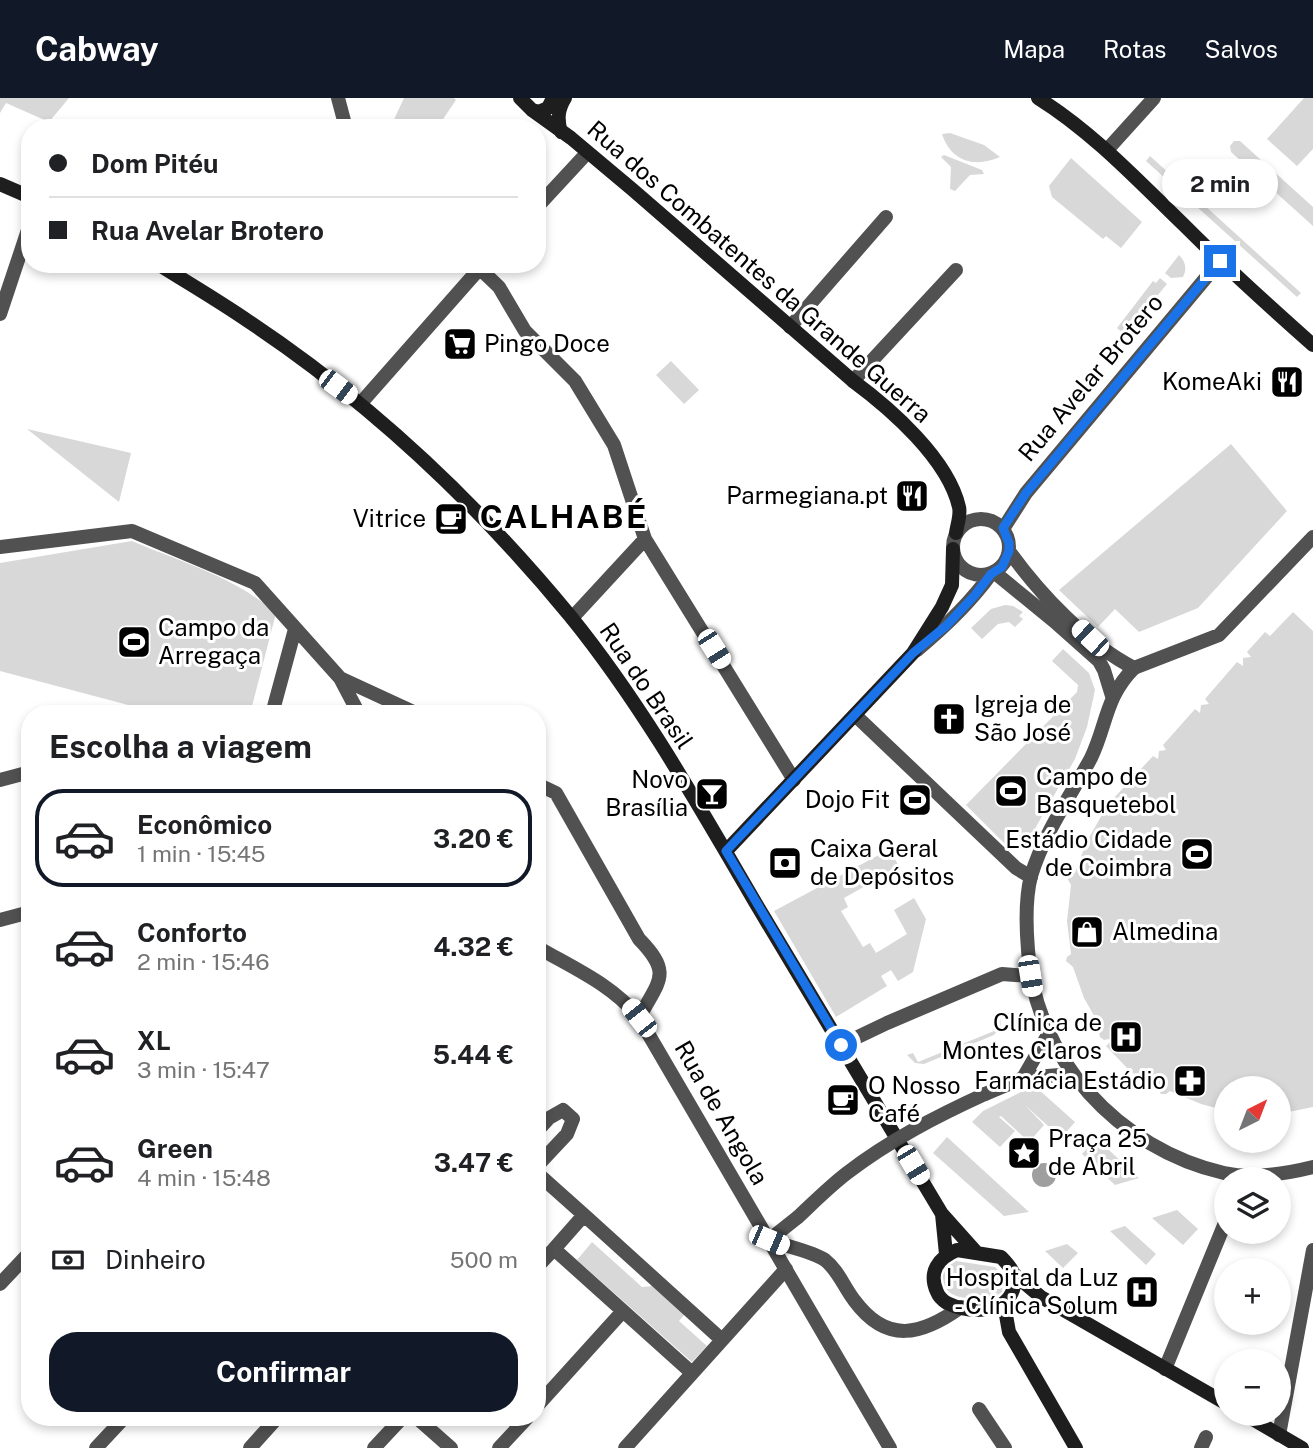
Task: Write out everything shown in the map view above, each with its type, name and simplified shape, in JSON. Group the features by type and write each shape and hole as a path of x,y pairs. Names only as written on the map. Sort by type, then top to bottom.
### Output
{"main road":[{"path":"525,102 539,112 548,108 553,98"},
{"path":"561,132 559,115 565,98"},
{"path":"1038,98 1068,117 1107,150 1220,261 1313,345"},
{"name":"Rua dos Combatentes da Grande Guerra","path":"525,102 545,119"},
{"name":"Rua dos Combatentes da Grande Guerra","path":"546,120 877,399 920,439 953,491 960,510 956,534"},
{"path":"0,184 21,193"},
{"name":"Rua do Brasil","path":"172,273 249,321 360,404 416,452 531,570 572,618 619,682 726,851 942,1214 946,1254 933,1272 933,1284 939,1298 961,1307"},
{"path":"726,851 913,653 942,607 952,585 953,549"},
{"path":"942,1214 976,1252"},
{"path":"946,1254 957,1250 1001,1257 1014,1274 1041,1297 1214,1396"},
{"path":"1014,1274 1015,1284 1007,1301 1009,1332 1076,1448"},
{"path":"961,1307 996,1308 1007,1301 1041,1297"},
{"path":"1265,1426 1302,1448"}],"street":[{"path":"338,98 344,119"},
{"path":"1107,150 1154,98"},
{"path":"546,197 587,153"},
{"path":"790,327 886,217"},
{"path":"0,314 21,250"},
{"name":"Rua Avelar Brotero","path":"1003,528 1026,493 1220,261"},
{"path":"853,381 956,270"},
{"path":"360,404 472,273"},
{"path":"485,273 499,287 525,331 575,381 601,423 614,445 645,539 794,779"},
{"path":"913,653 946,626 993,573 1002,567 1009,551 1003,528 996,523 980,519 964,524 956,534 953,549 960,565 966,571 983,575 993,573 1054,621 1099,662 1112,696"},
{"path":"0,547 132,531 255,583 340,678 354,705"},
{"path":"1214,1170 1154,1147 1132,1133 1096,1103 1072,1074 1049,1033 1033,996 1027,934 1031,877 1052,825 1092,756 1112,696 1134,668 1219,635 1313,537"},
{"path":"572,618 645,539"},
{"path":"1009,551 1027,576 1060,610 1106,653 1134,668"},
{"path":"274,705 295,629"},
{"path":"340,678 398,705"},
{"path":"855,715 1016,868 1031,877"},
{"path":"0,780 21,774"},
{"path":"546,788 556,793 639,939 655,955 661,970 659,981 639,1018"},
{"path":"0,920 21,914"},
{"name":"Rua de Angola","path":"546,952 611,990 626,1001 639,1018 890,1448"},
{"path":"841,1045 1002,974 1030,976"},
{"path":"1023,1078 1049,1033"},
{"path":"769,1240 879,1149 933,1119 1023,1078 1072,1074"},
{"path":"546,1121 564,1110 573,1119 567,1134 546,1156"},
{"path":"1291,1172 1313,1167"},
{"path":"546,1181 722,1340"},
{"path":"546,1257 584,1215"},
{"path":"769,1240 825,1260 862,1310 883,1325 917,1331 937,1323 961,1307"},
{"path":"1165,1368 1216,1244"},
{"path":"554,1249 692,1373"},
{"path":"1279,1434 1313,1250"},
{"path":"0,1284 21,1262"},
{"path":"625,1448 786,1269"},
{"path":"546,1396 623,1311"},
{"path":"979,1409 1005,1448"},
{"path":"96,1448 117,1426"},
{"path":"250,1448 270,1426"},
{"path":"374,1448 395,1426"},
{"path":"426,1426 451,1448"},
{"path":"499,1448 520,1426"}],"shaded area":[{"path":"0,98 69,98 52,119 42,119 6,103 0,113"},
{"path":"404,98 456,100 443,119 394,119"},
{"path":"1304,98 1313,98 1313,149 1297,166 1267,139"},
{"path":"950,133 984,145 1000,157 982,162 965,160 951,151 946,143 942,134"},
{"path":"1234,141 1240,141 1313,207 1313,226 1231,152 1230,146"},
{"path":"944,155 982,170 984,174 970,175 955,191 950,189 951,167 941,157"},
{"path":"1150,156 1301,293 1297,297 1146,161"},
{"path":"1071,158 1142,222 1121,248 1106,236 1103,239 1052,197 1049,186"},
{"path":"1179,255 1185,268 1183,277 1171,278 1165,273"},
{"path":"1160,278 1167,284 1125,335 1117,328 1153,281 1156,283"},
{"path":"671,361 699,390 684,404 656,375"},
{"path":"27,429 131,453 119,502"},
{"path":"1231,444 1287,511 1198,608 1139,632 1115,609 1098,627 1059,590"},
{"name":"Campo da Arregaça","path":"132,541 243,590 276,613 252,705 128,705 0,671 0,563"},
{"path":"1005,605 1023,612 1019,616 1023,619 1015,627 1009,622 998,624 982,639 971,628 991,609"},
{"name":"Estádio Cidade de Coimbra","path":"1293,612 1313,631 1313,1107 1292,1111 1292,1076 1214,1076 1214,1108 1170,1091 1161,1094 1159,1084 1156,1083 1152,1088 1106,1046 1111,1041 1100,1037 1101,1028 1084,998 1073,967 1066,961 1071,954 1067,921 1071,885 1067,878 1070,873 1075,873 1086,843 1103,813 1109,816 1109,808 1117,805 1112,800 1153,756 1158,759 1159,751 1166,750 1163,745 1195,709 1200,713 1201,705 1209,704 1205,699 1237,662 1243,666 1243,658 1251,657 1247,652 1265,632 1270,636"},
{"path":"1063,649 1089,673 1095,690 1087,727 1075,759 1025,846 1014,849 1006,845 966,805 1077,692 1078,685 1052,661"},
{"path":"890,849 899,867 844,898 848,907 841,911 863,947 870,943 876,953 907,934 894,910 914,898 926,919 913,972 898,981 891,970 881,976 887,986 836,1017 774,911"},
{"path":"1000,1017 1001,1027 994,1035 924,1064 915,1063 907,1055 913,1053 918,1062 999,1029 995,1019"},
{"path":"1029,1088 1038,1089 1075,1122 1061,1138 1025,1105 1044,1125 1029,1142 1001,1116 999,1117 1015,1131 1000,1147 972,1122 983,1111"},
{"path":"947,1137 1029,1212 1004,1216 933,1153"},
{"path":"1096,1138 1139,1178 1115,1185 1082,1154"},
{"path":"1044,1163 1055,1170 1056,1175 1049,1186 1044,1187 1033,1180 1032,1175 1039,1164"},
{"path":"1177,1210 1198,1229 1183,1245 1152,1218"},
{"path":"1125,1226 1156,1254 1146,1265 1110,1231"},
{"path":"592,1242 642,1287 653,1286 685,1314 679,1321 707,1346 692,1362 577,1260"},
{"path":"1067,1244 1078,1253 1063,1268 1045,1251"},
{"path":"956,1261 995,1267 1004,1277 1002,1292 983,1298 966,1298 952,1294 946,1288 943,1275 947,1267"}],"place":[{"name":"Pingo Doce","path":"460,344"},
{"name":"KomeAki","path":"1287,382"},
{"name":"Parmegiana.pt","path":"912,496"},
{"name":"Vitrice","path":"451,519"},
{"name":"Campo da Arregaça","path":"134,642"},
{"name":"Igreja de São José","path":"949,719"},
{"name":"Campo de Basquetebol","path":"1011,791"},
{"name":"Novo Brasília","path":"712,794"},
{"name":"Dojo Fit","path":"915,800"},
{"name":"Estádio Cidade de Coimbra","path":"1197,854"},
{"name":"Caixa Geral de Depósitos","path":"785,863"},
{"name":"Almedina","path":"1087,932"},
{"name":"Clínica de Montes Claros","path":"1126,1037"},
{"name":"Farmácia Estádio","path":"1190,1081"},
{"name":"O Nosso Café","path":"843,1100"},
{"name":"Praça 25 de Abril","path":"1024,1153"},
{"name":"Hospital da Luz - Clínica Solum","path":"1142,1292"}],"district":[{"name":"CALHABÉ","path":"564,517"}],"route":[{"path":"841,1045 726,851 913,653 946,626 991,574 1002,567 1009,551 1003,528 1026,493 1220,261"}]}
